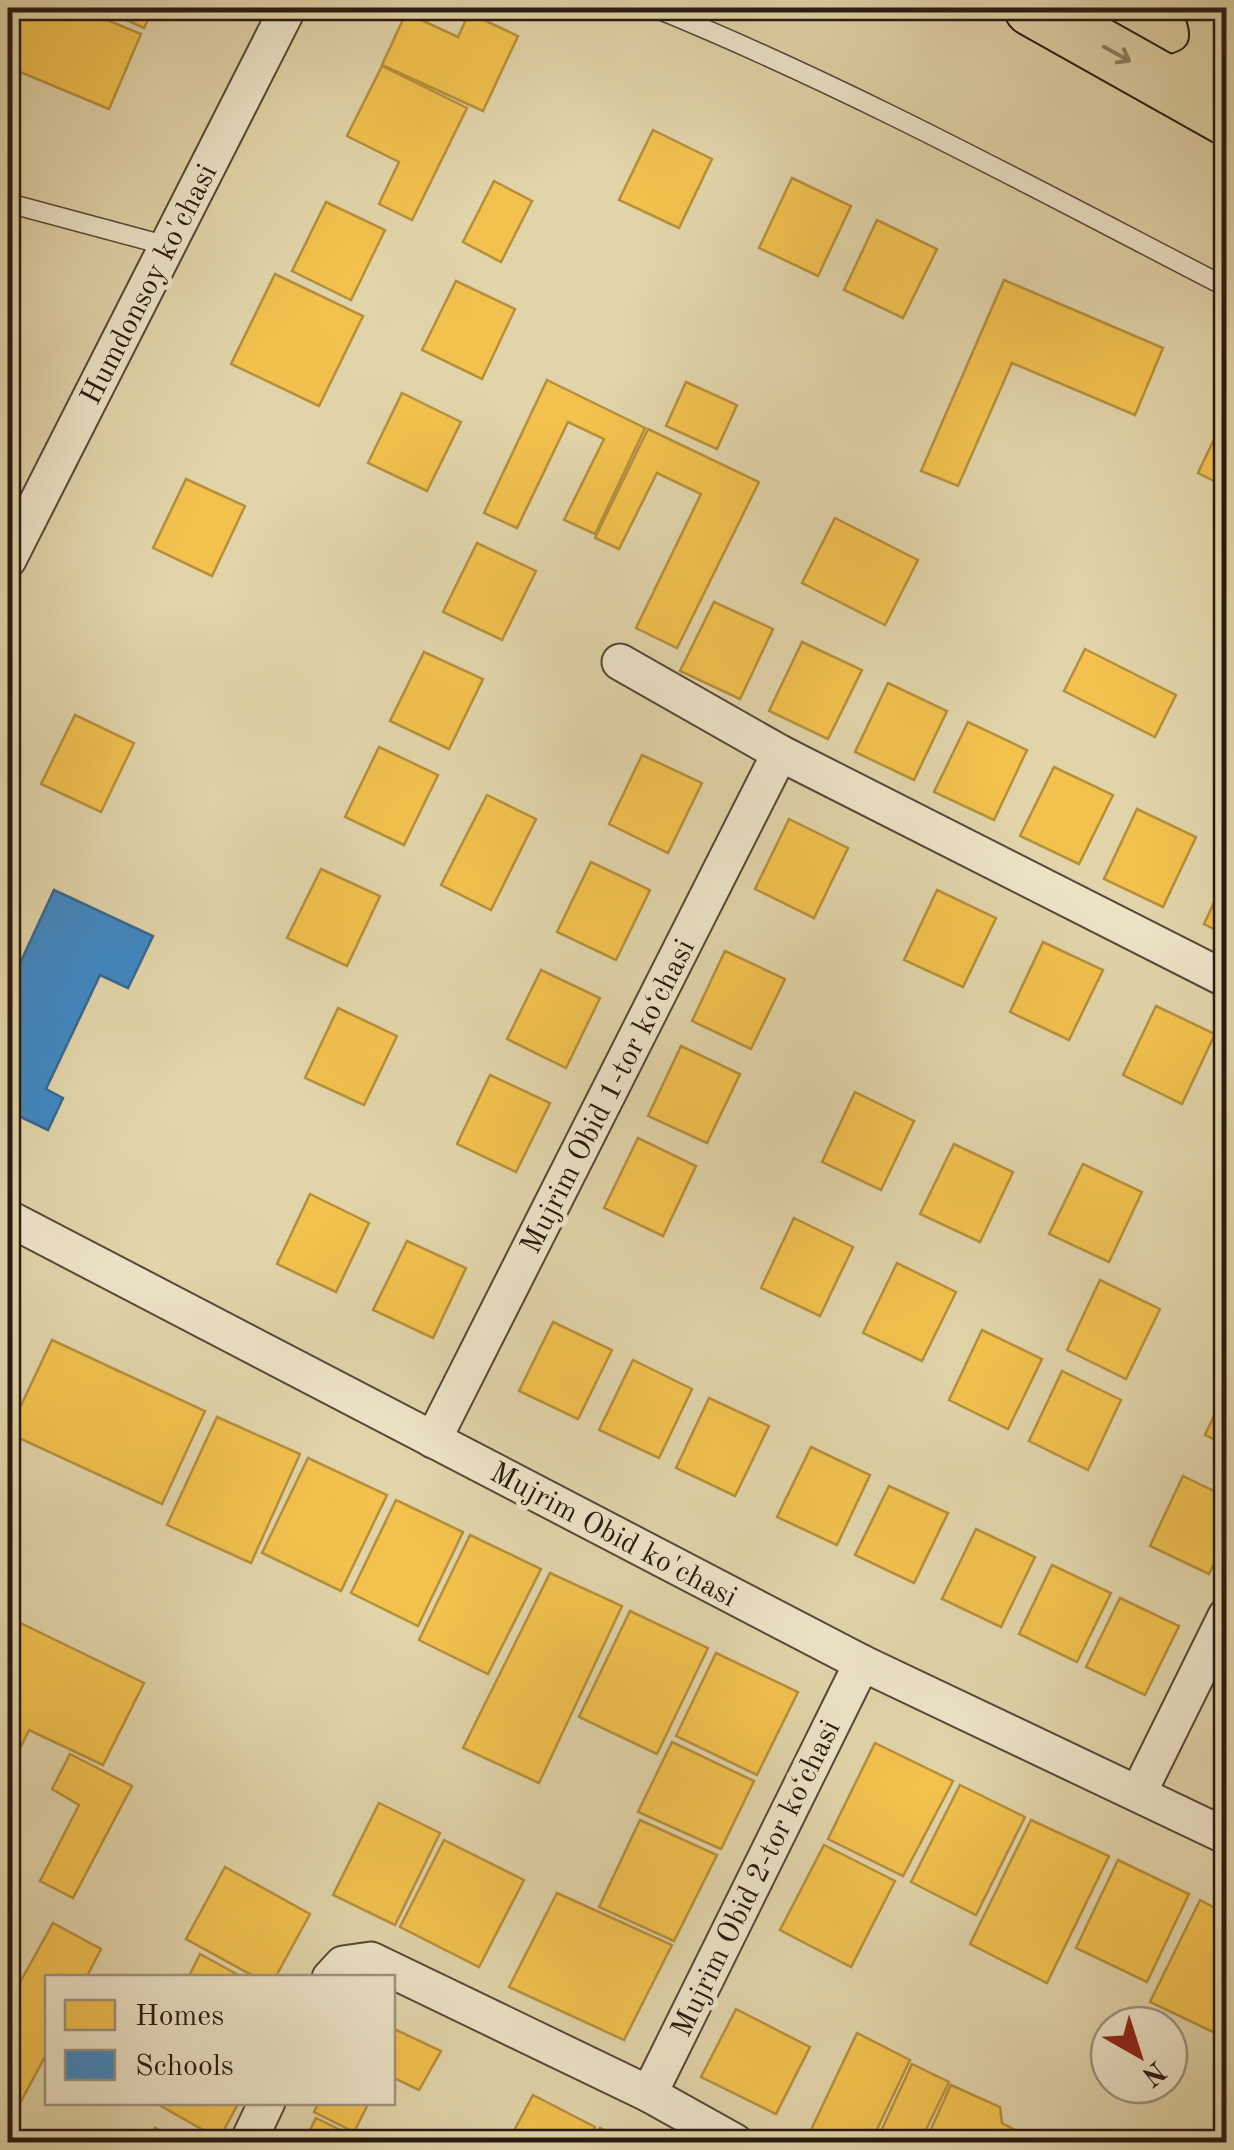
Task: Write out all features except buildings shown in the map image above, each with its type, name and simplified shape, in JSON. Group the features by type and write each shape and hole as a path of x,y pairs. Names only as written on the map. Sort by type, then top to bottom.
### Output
{"main road":[{"path":"1032,8 1226,117"},
{"path":"1170,83 1196,75 1214,58 1219,31 1215,8 1226,12"}],"street":[{"name":"Humdonsoy ko'chasi","path":"8,560 288,8"},
{"path":"620,662 780,753 1226,979"},
{"name":"Mujrim Obid 1-tor koʻchasi","path":"433,1440 780,753"},
{"name":"Mujrim Obid ko'chasi","path":"8,1219 862,1662 1226,1836"},
{"path":"1139,1792 1226,1616"},
{"name":"Mujrim Obid 2-tor koʻchasi","path":"649,2094 862,1662"},
{"path":"333,1975 343,1964 371,1960 649,2094 735,2142"},
{"path":"248,2142 266,2105"}],"lane":[{"path":"655,8 720,34 994,167 1226,287"},
{"path":"8,203 168,246"}]}
